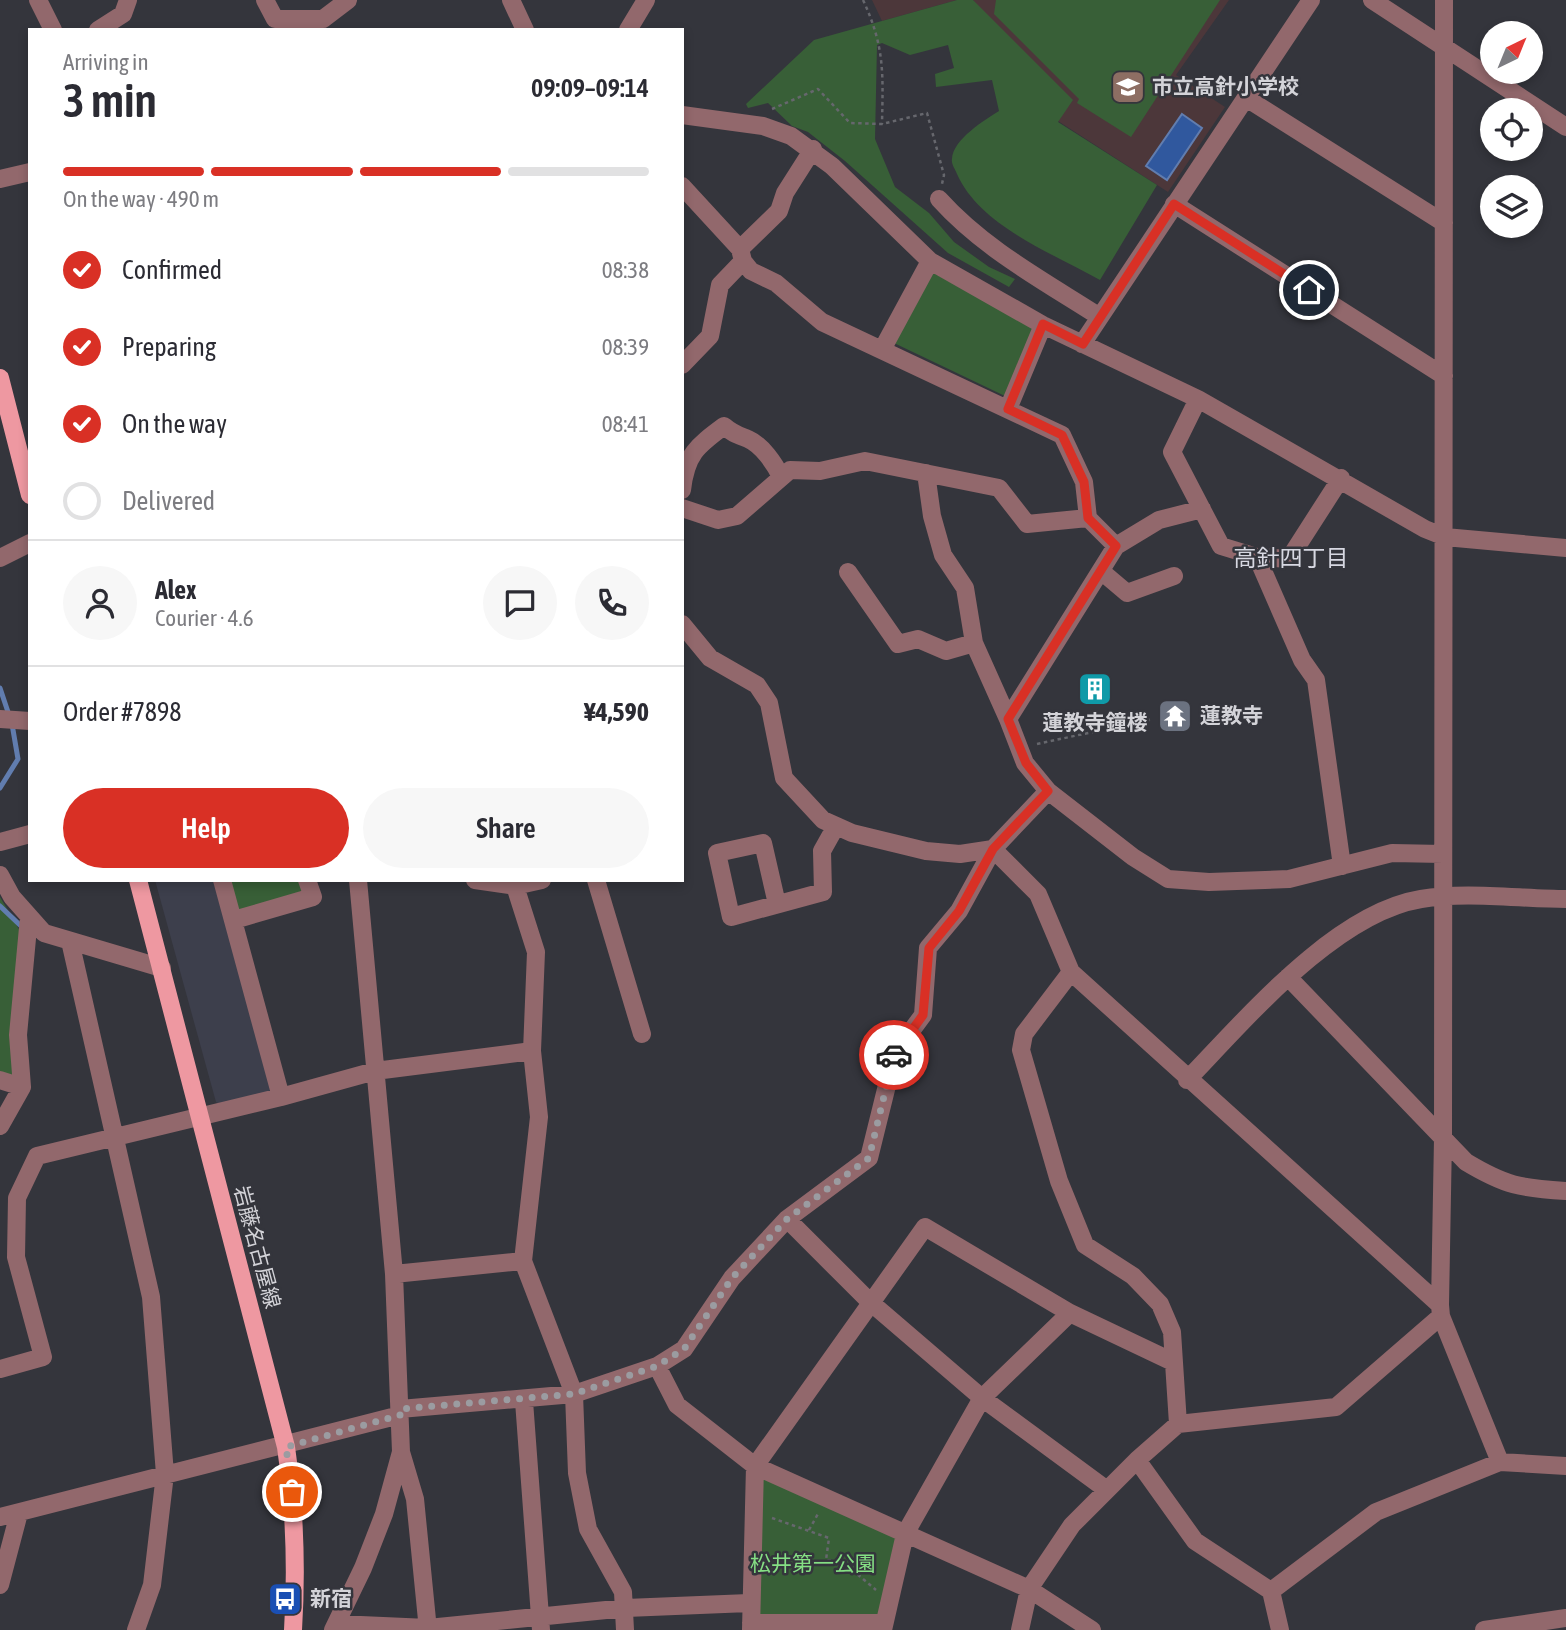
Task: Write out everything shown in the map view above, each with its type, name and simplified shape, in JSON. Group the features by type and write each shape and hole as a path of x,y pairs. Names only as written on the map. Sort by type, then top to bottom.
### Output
{"main road":[{"path":"0,377 28,487"},
{"name":"岩藤名古屋線","path":"139,882 286,1447 296,1514 297,1572 293,1630"}],"street":[{"path":"38,0 52,28"},
{"path":"101,28 123,14 128,0"},
{"path":"265,0 272,24 328,24 348,0"},
{"path":"511,0 524,28"},
{"path":"629,28 646,0"},
{"path":"1083,344 1311,0"},
{"path":"1372,0 1566,127"},
{"path":"1444,0 1445,537 1441,1311 1500,1462"},
{"path":"1246,98 1444,223"},
{"path":"684,115 763,126 813,149 930,261 1043,324 1198,399 1341,478 1425,529 1445,537 1566,548"},
{"path":"684,363 710,336 720,285 741,255 779,211 785,192 813,149"},
{"path":"0,179 28,172"},
{"path":"684,187 694,194 751,271 776,283 822,322 883,348 1062,435 1084,482 1088,518 1116,546"},
{"path":"939,200 958,220 996,251 1100,317"},
{"path":"1174,204 1444,376"},
{"path":"883,348 930,261"},
{"path":"1008,409 1043,324"},
{"path":"1198,399 1172,452 1220,546 1257,557 1289,559 1341,478"},
{"path":"684,467 697,446 724,426 736,436 750,440 775,465 781,477"},
{"path":"684,509 728,520 737,516 790,470 820,471 864,461 999,488 1027,524 1088,518"},
{"path":"926,473 932,516 943,555 965,588 975,643 1026,763 1048,791 1133,857 1168,879 1209,882 1289,879 1392,853 1443,854"},
{"path":"1008,719 1116,546 1159,520 1202,509"},
{"path":"0,545 25,544"},
{"path":"0,558 25,544"},
{"path":"1257,557 1302,660 1316,680 1342,866"},
{"path":"1101,571 1126,593 1174,576"},
{"path":"848,572 898,644 918,639 946,651 975,643"},
{"path":"684,626 710,658 757,685 769,703 784,778 823,820 926,851 960,854 993,849"},
{"path":"2,718 28,721"},
{"path":"0,1517 165,1474 286,1447 400,1412 574,1394 657,1366 684,1349 732,1278 787,1219 869,1158 895,1053 923,1015 929,948 959,911 993,849 1048,791"},
{"path":"777,904 763,843 717,853 731,917 822,892 822,851 836,826"},
{"path":"0,842 28,835"},
{"path":"993,849 1038,894 1072,972 1441,1311"},
{"path":"0,875 29,917 44,933 162,968"},
{"path":"223,882 281,1097"},
{"path":"234,920 313,898 308,882"},
{"path":"358,882 394,1274 401,1452 415,1499 428,1629"},
{"path":"488,882 515,886 533,882"},
{"path":"597,882 642,1034"},
{"path":"515,886 536,952 532,1051 539,1117 523,1261 574,1394 577,1473 588,1529 623,1592 626,1608 625,1630"},
{"path":"1187,1080 1288,976 1367,918 1420,899 1566,899"},
{"path":"0,1126 22,1087 18,1035 29,917"},
{"path":"70,941 151,1297 165,1474 152,1585 136,1630"},
{"path":"1072,972 1024,1034 1021,1050 1059,1181 1085,1245 1133,1276 1160,1304 1172,1332 1171,1361 1178,1424"},
{"path":"1288,976 1466,1162 1500,1182 1531,1189 1566,1191"},
{"path":"0,1369 43,1357 8,1260 8,1201 37,1156 281,1097 375,1071 532,1051"},
{"path":"0,1080 22,1087"},
{"path":"787,1219 869,1301 982,1398 1107,1490"},
{"path":"1070,1313 982,1398 905,1534 883,1627 751,1626 749,1603 755,1466 869,1301 925,1227 1070,1313 1171,1361"},
{"path":"394,1274 523,1261"},
{"path":"1020,1630 1029,1589 1072,1525 1136,1460 1178,1424 1336,1407 1441,1311"},
{"path":"657,1366 677,1405 755,1466 1029,1589 1092,1630"},
{"path":"524,1401 541,1623"},
{"path":"401,1452 384,1514 336,1627 428,1629 541,1623 626,1608 749,1603"},
{"path":"1136,1460 1195,1541 1271,1591 1280,1630"},
{"path":"1271,1591 1376,1512 1500,1462 1566,1465"},
{"path":"0,1584 19,1513"},
{"path":"1484,1630 1566,1618"}],"path":[{"path":"863,0 879,43 883,64 882,124"},
{"path":"770,110 818,89 850,123 882,124 926,113 944,174 939,200"},
{"path":"1020,748 1153,719"},
{"path":"753,1511 828,1538 826,1560 843,1562 873,1590 890,1594"}],"shaded area":[{"path":"872,0 957,0 882,21"},
{"name":"市立高針小学校","path":"973,0 1229,0 1176,75 1225,107 1168,192 1058,121"},
{"path":"156,882 219,882 274,1085 268,1093 221,1105 216,1102"}],"green space":[{"path":"957,0 973,0 1073,100 1058,122 1157,185 1100,280 1019,236 982,209 968,192 953,165 954,152 964,137 999,111 992,80 936,87 935,74 954,68 948,45 910,55 882,43 877,45 875,139 895,187 929,213 954,242 989,267 1015,279 1009,287 948,253 845,161 808,132 792,126 768,103 748,108 746,104 814,40"},
{"name":"市立高針小学校","path":"996,0 1220,0 1131,137 1077,103 1079,99 994,14"},
{"path":"932,272 1035,329 1005,396 894,343"},
{"path":"229,882 302,882 304,889 301,895 241,913 236,909"},
{"path":"0,897 20,931 17,1078 0,1073"},
{"name":"松井第一公園","path":"759,1474 897,1538 878,1623 751,1623"}],"water":[{"path":"1182,114 1202,128 1167,180 1146,166"}],"waterway":[{"path":"0,688 9,715"},
{"path":"0,788 18,759 12,724"},
{"path":"0,906 22,927"}],"way so far":[{"path":"292,1492 286,1447 400,1415 400,1409 524,1401 574,1394 657,1366 684,1349 732,1278 787,1219 869,1158 894,1055"}],"place":[{"name":"市立高針小学校","path":"1128,87"},
{"name":"蓮教寺鐘楼","path":"1095,689"},
{"name":"蓮教寺","path":"1175,716"},
{"name":"新宿","path":"285,1599"}],"district":[{"name":"高針四丁目","path":"1291,558"}],"route":[{"path":"894,1055 923,1015 929,948 959,911 993,849 1048,791 1026,763 1008,719 1116,546 1088,518 1084,482 1062,435 1008,409 1043,324 1083,344 1174,204 1309,290"}]}
